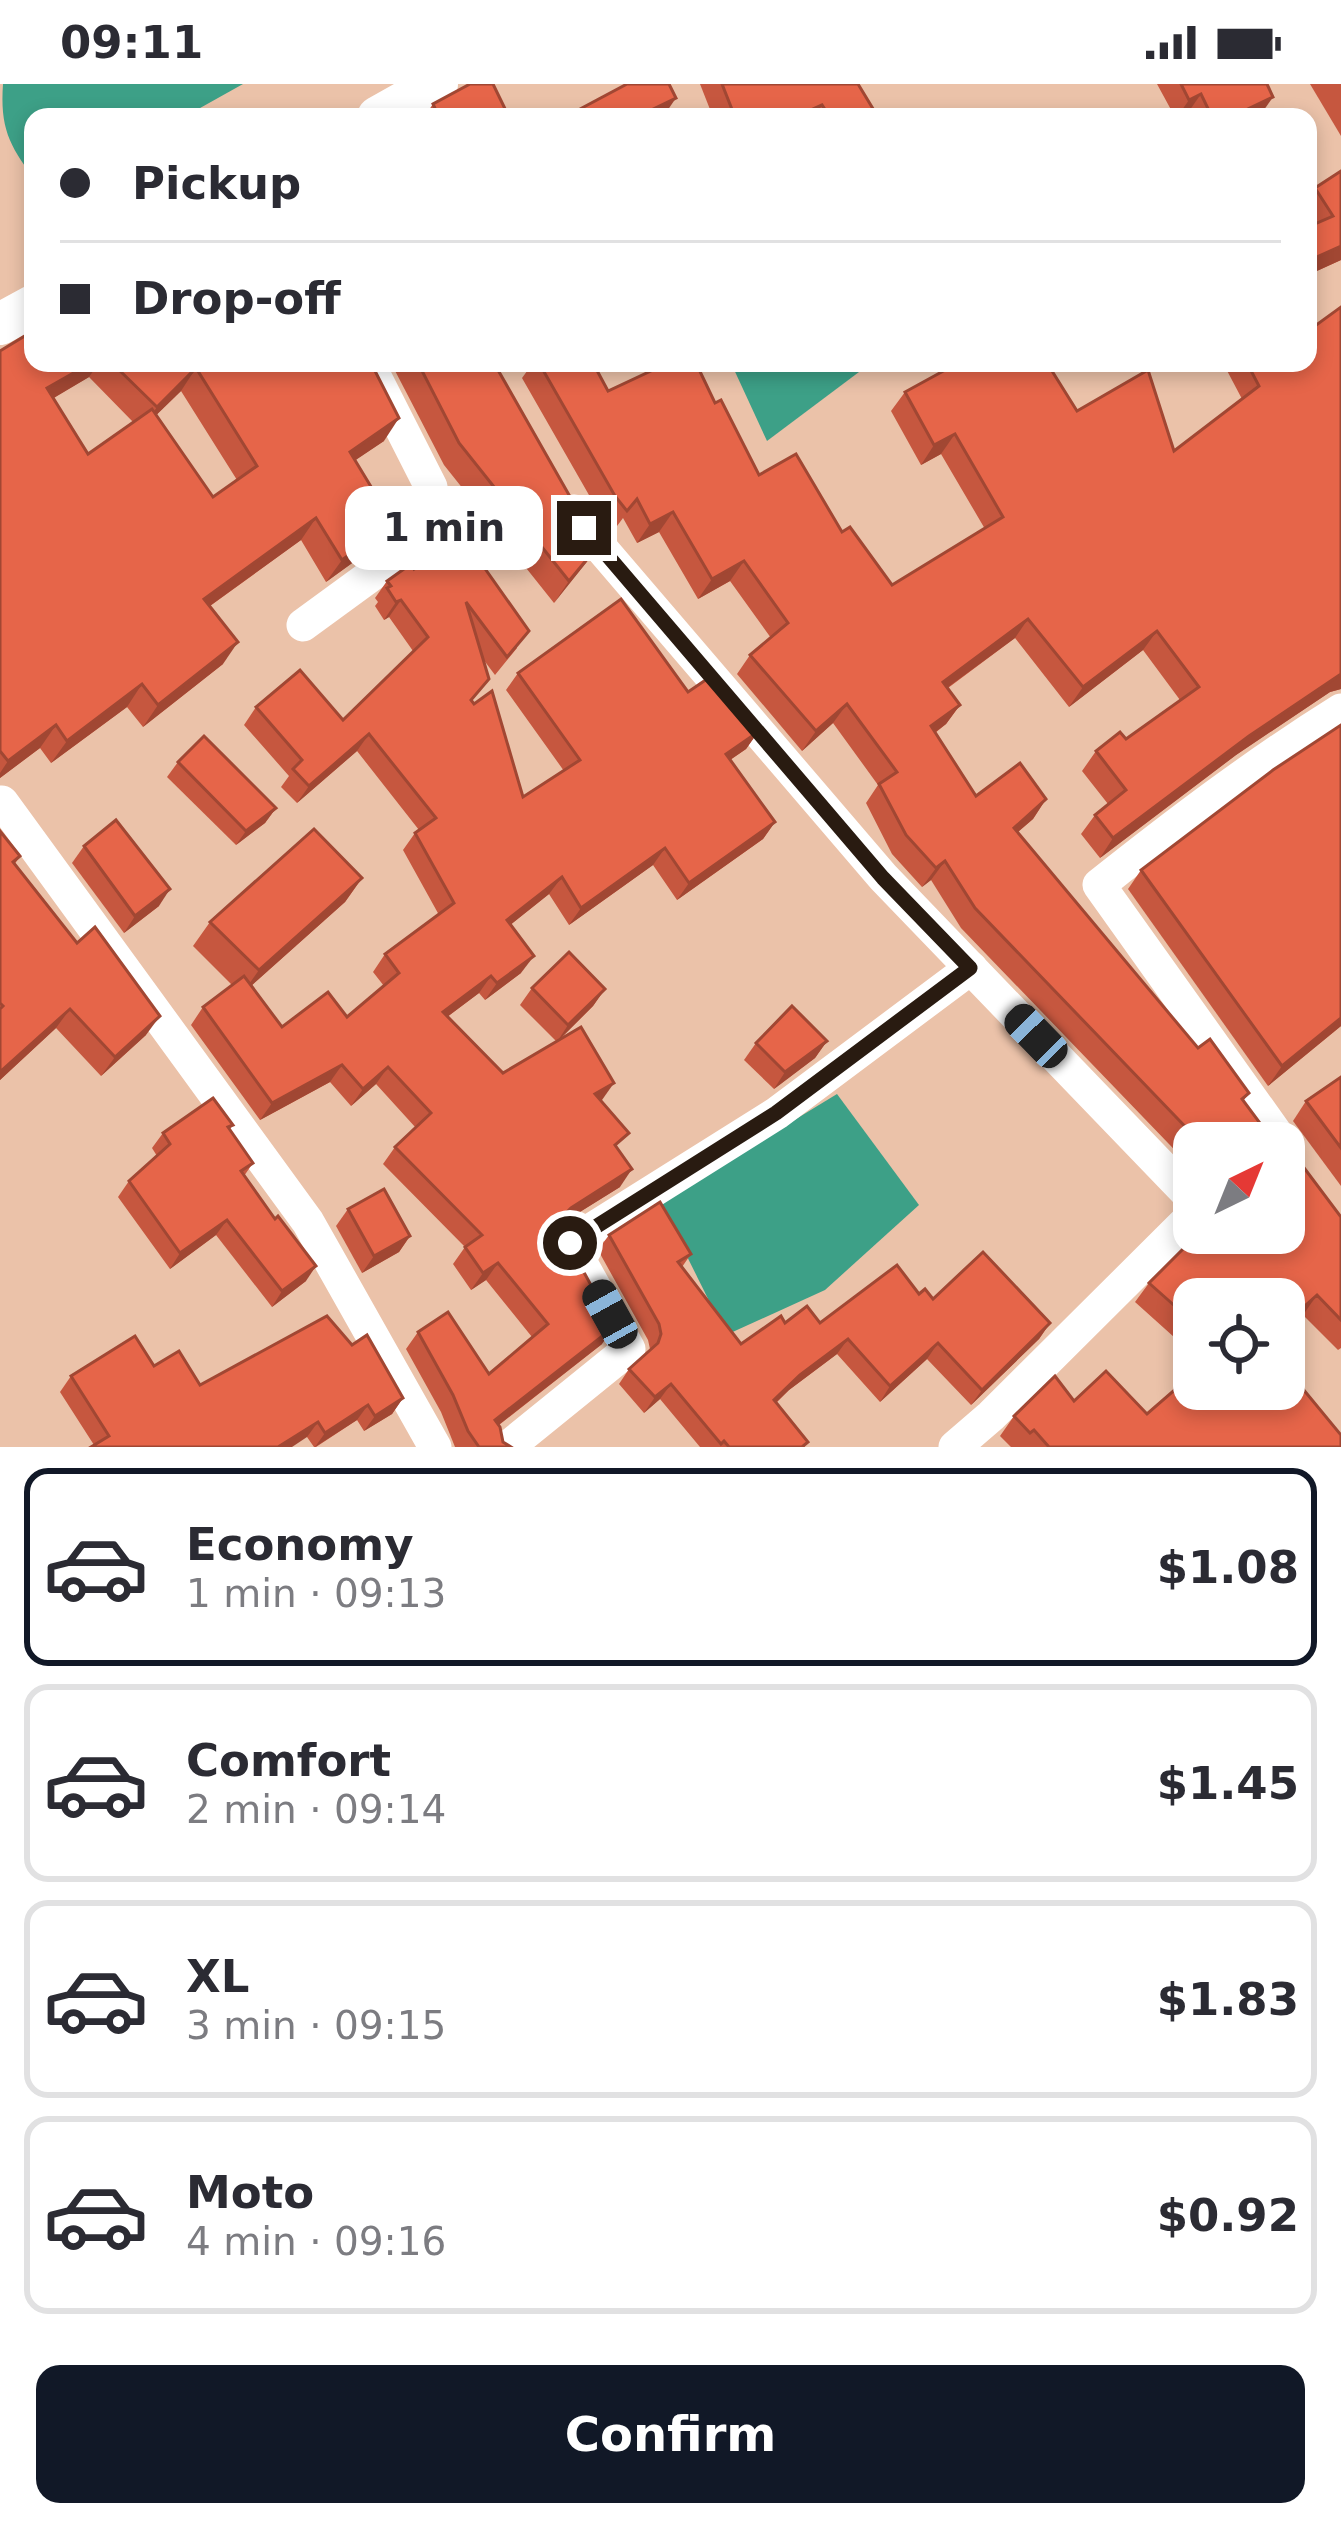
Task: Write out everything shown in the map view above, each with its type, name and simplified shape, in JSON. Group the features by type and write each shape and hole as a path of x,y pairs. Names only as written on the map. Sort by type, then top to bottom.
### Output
{"street":[{"path":"398,108 436,84"},
{"path":"303,625 430,532 435,519 431,487 373,372"},
{"path":"560,487 584,528 883,878 1173,1178"},
{"path":"1264,1122 1099,885 1178,822 1341,710"},
{"path":"2,802 308,1222 435,1447"},
{"path":"508,1447 629,1349 570,1243 776,1113 970,968"},
{"path":"956,1447 1173,1235"}],"water":[{"path":"3,84 243,84 200,108 24,108 24,164 8,135"},
{"path":"735,372 859,372 767,441"},
{"path":"837,1094 919,1205 825,1290 726,1335 660,1202"}],"building":[{"path":"470,84 493,84 505,108 435,108 433,104"},
{"path":"627,84 669,84 676,98 655,108 582,108"},
{"path":"722,84 858,84 873,108 822,105 731,108"},
{"path":"1181,84 1267,84 1273,97 1250,108 1208,108 1201,94 1189,100"},
{"path":"1341,171 1341,246 1317,257 1317,223 1333,216 1317,187"},
{"path":"1341,307 1341,674 1113,838 1095,815 1126,790 1096,751 1120,732 1126,739 1199,687 1157,631 1083,687 1028,619 943,682 960,705 931,726 976,796 1020,763 1046,799 1014,828 1198,1048 1210,1039 1249,1093 1242,1099 1259,1122 1181,1122 975,908 945,861 936,868 906,835 879,784 897,772 847,704 816,731 750,655 788,623 744,561 712,579 673,512 650,524 637,499 627,511 544,372 598,372 608,391 649,372 700,372 715,403 721,400 759,475 796,454 842,532 850,527 892,585 1003,517 955,434 934,445 905,392 942,372 1053,372 1077,411 1149,372 1174,451 1259,386 1252,372 1317,372 1317,324"},
{"path":"24,336 24,372 75,372 47,388 88,454 152,409 213,497 257,466 198,372 376,372 399,418 350,452 393,523 342,560 316,518 204,599 238,642 158,705 142,684 67,741 56,725 8,761 0,751 0,351"},
{"path":"121,372 192,372 157,407"},
{"path":"423,372 499,372 581,516 602,541 569,581 459,443"},
{"path":"462,536 529,631 507,657 466,602 489,679 471,700 474,704 492,691 523,797 580,760 518,673 621,599 688,692 710,677 758,732 726,754 775,822 689,883 665,848 581,908 562,877 507,920 534,956 497,983 491,976 443,1012 503,1073 581,1027 614,1083 595,1094 629,1133 615,1145 632,1169 571,1208 561,1225 614,1327 495,1420 503,1442 511,1447 479,1447 418,1332 448,1312 489,1374 548,1324 498,1263 483,1273 465,1247 482,1235 395,1147 431,1113 388,1067 363,1089 342,1065 272,1103 203,1007 244,976 282,1027 328,992 347,1017 399,973 385,954 454,903 415,833 436,818 369,734 309,786 293,769 302,760 256,707 300,670 343,720 428,637 401,600 396,602 387,581 411,564 414,569"},
{"path":"1341,725 1341,1018 1282,1066 1141,870"},
{"path":"204,736 276,808 246,831 178,762"},
{"path":"116,820 170,889 135,916 84,846"},
{"path":"314,829 362,878 259,970 210,922"},
{"path":"0,831 20,856 13,862 77,943 95,927 160,1016 115,1057 70,1009 0,1072"},
{"path":"569,952 605,989 568,1025 532,988"},
{"path":"792,1006 827,1041 785,1072 756,1043"},
{"path":"1341,1077 1341,1148 1306,1101"},
{"path":"213,1098 253,1163 241,1171 316,1266 282,1291 227,1220 180,1253 129,1181 170,1144 163,1133"},
{"path":"1305,1169 1341,1217 1341,1320 1317,1295 1305,1306 1305,1278 1173,1278 1173,1304 1149,1283 1178,1254 1305,1254"},
{"path":"384,1189 410,1236 374,1256 348,1209"},
{"path":"660,1202 691,1254 678,1262 741,1344 781,1316 785,1323 807,1306 820,1323 897,1265 919,1294 925,1289 933,1299 983,1252 1050,1323 982,1390 938,1343 890,1386 848,1339 774,1400 808,1442 802,1447 729,1447 724,1441 721,1444 671,1384 655,1397 629,1369 658,1343 661,1334 609,1235"},
{"path":"327,1316 352,1345 367,1335 403,1398 375,1416 368,1405 325,1433 318,1422 278,1447 91,1447 109,1436 71,1376 135,1336 154,1366 179,1351 200,1385"},
{"path":"1106,1371 1147,1414 1173,1391 1173,1410 1305,1410 1305,1391 1341,1435 1341,1447 1049,1447 1014,1416 1055,1376 1074,1401"}],"route":[{"path":"570,1243 776,1113 970,968 883,878 584,528"}]}
